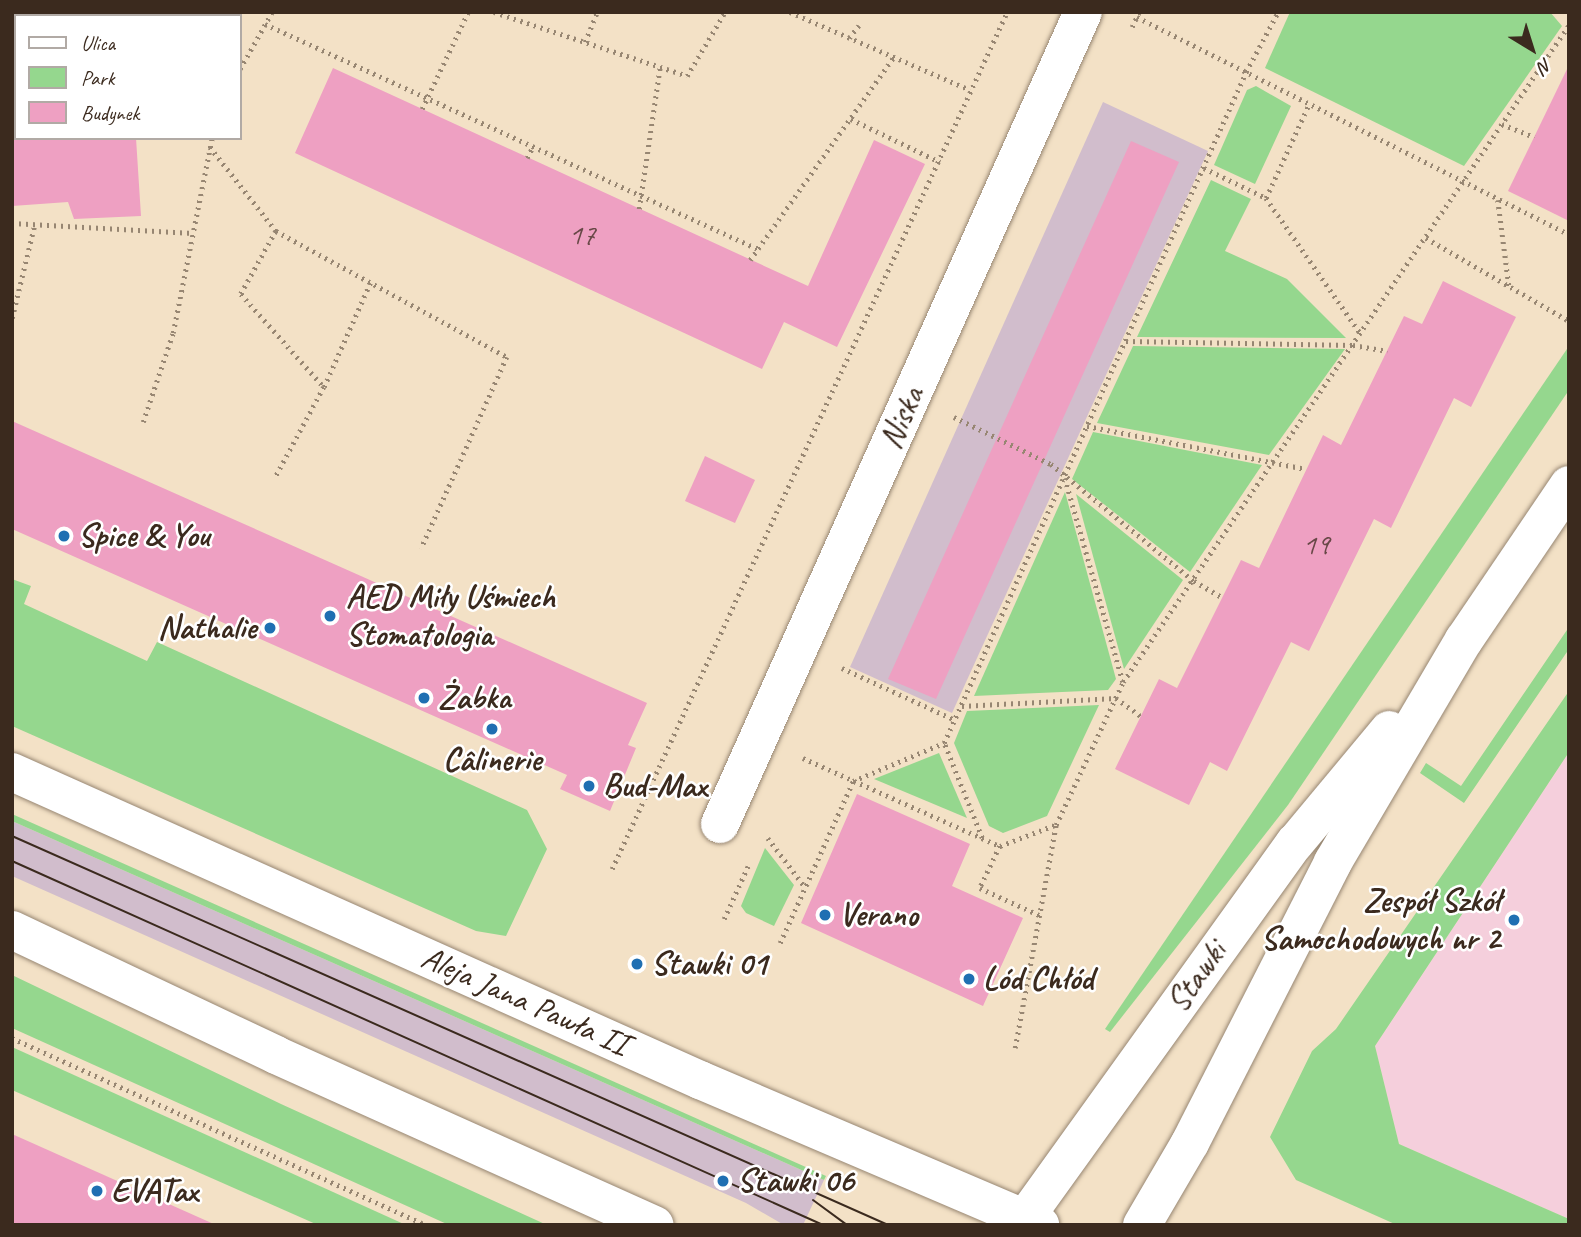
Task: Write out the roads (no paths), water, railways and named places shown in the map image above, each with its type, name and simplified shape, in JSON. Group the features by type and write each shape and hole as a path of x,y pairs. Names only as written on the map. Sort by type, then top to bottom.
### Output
{"street":[{"name":"Niska","path":"720,824 1083,12"},
{"name":"Stawki","path":"1142,1225 1190,1143 1333,863 1464,640 1569,485"},
{"name":"Stawki","path":"1028,1223 1295,843 1464,640"},
{"name":"Aleja Jana Pawła II","path":"12,772 700,1080 1028,1223"},
{"path":"12,930 276,1055 655,1225"}],"tram line":[{"path":"12,836 888,1225"},
{"path":"12,861 823,1225"},
{"path":"813,1200 847,1225"}],"place":[{"name":"Spice & You","path":"64,536"},
{"name":"AED Miły Uśmiech Stomatologia","path":"330,616"},
{"name":"Nathalie","path":"270,628"},
{"name":"Żabka","path":"424,698"},
{"name":"Câlinerie","path":"492,729"},
{"name":"Bud-Max","path":"589,786"},
{"name":"Verano","path":"825,915"},
{"name":"Zespół Szkół Samochodowych nr 2","path":"1514,920"},
{"name":"Stawki 01","path":"637,964"},
{"name":"Lód Chłód","path":"969,979"},
{"name":"Stawki 06","path":"723,1181"},
{"name":"EVATax","path":"97,1191"}]}
